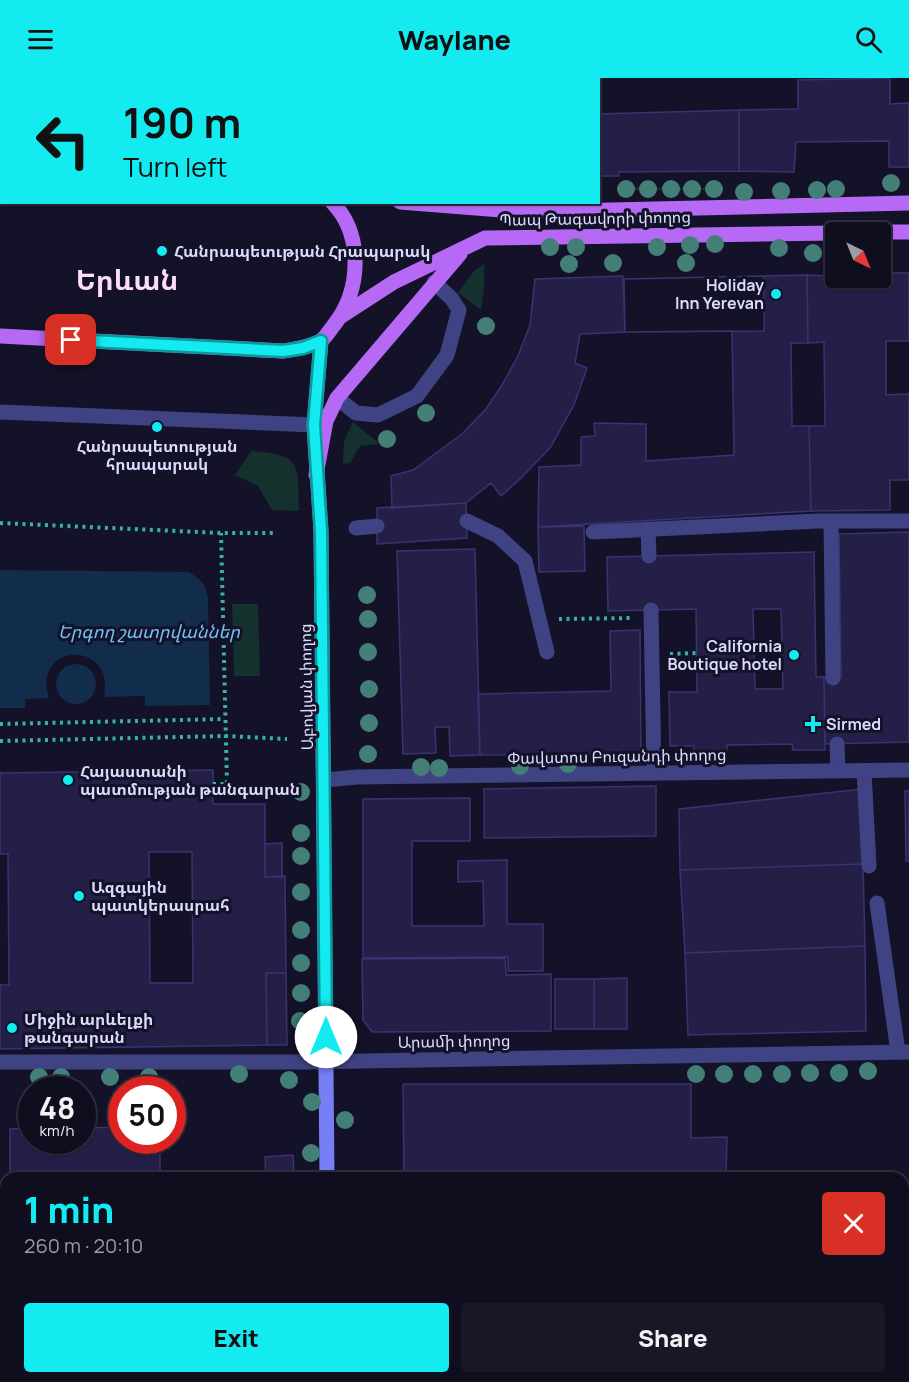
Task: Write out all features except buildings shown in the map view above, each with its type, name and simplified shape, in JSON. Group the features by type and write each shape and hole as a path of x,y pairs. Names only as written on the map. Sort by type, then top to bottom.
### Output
{"main road":[{"name":"Պապ Թագավորի փողոց","path":"435,204 525,212 909,203"},
{"path":"0,336 283,351 303,348 321,341 340,317 353,289 356,258 344,218 334,204"},
{"path":"891,232 909,232"},
{"name":"Պապ Թագավորի փողոց","path":"340,317 394,282 485,238 825,233"},
{"path":"316,475 326,421 338,398 465,248"},
{"name":"Աբովյան փողոց","path":"321,341 314,425 321,531 327,1172"}],"street":[{"path":"338,398 356,413 378,415 417,396 447,355 459,310 452,299 434,282"},
{"path":"0,412 314,425"},
{"path":"467,521 498,536 525,561 547,652"},
{"path":"593,532 831,521 909,521"},
{"path":"831,521 833,678"},
{"path":"356,528 377,526"},
{"path":"648,529 649,556"},
{"path":"651,614 654,773"},
{"path":"837,744 838,771"},
{"name":"Փավստոս Բուզանդի փողոց","path":"325,780 909,770"},
{"path":"864,771 868,866"},
{"path":"877,903 903,1052"},
{"name":"Արամի փողոց","path":"0,1062 326,1061 903,1052"}],"path":[{"path":"0,523 221,533 275,533"},
{"path":"213,784 227,784 221,533"},
{"path":"539,619 651,614"},
{"path":"754,652 782,652"},
{"path":"652,654 697,653"},
{"path":"0,724 225,719"},
{"path":"0,741 226,736 287,739"}],"green space":[{"path":"624,187 716,188 716,190 624,190"},
{"path":"484,264 481,310 458,293 474,271"},
{"path":"353,422 380,444 360,446 350,463 343,464 344,441"},
{"path":"251,451 280,455 289,459 294,465 297,473 299,511 272,510 258,486 235,475"},
{"path":"232,604 258,604 260,676 234,676"}],"water":[{"name":"Երգող շատրվաններ","path":"0,570 189,572 203,583 208,599 210,705 145,706 145,696 104,697 104,678 98,665 87,657 74,655 62,658 52,666 47,680 49,698 25,699 25,708 0,708"},
{"path":"76,664 84,665 90,670 95,676 95,692 90,698 84,703 76,704 68,703 62,698 57,692 56,684 57,676 62,670 68,665"}],"place":[{"name":"Հանրապետւթյան Հրապարակ","path":"162,251"},
{"name":"Holiday Inn Yerevan","path":"776,294"},
{"name":"Հանրապետության հրապարակ","path":"157,427"},
{"name":"California Boutique hotel","path":"794,655"},
{"name":"Sirmed","path":"813,724"},
{"name":"Հայաստանի պատմության թանգարան","path":"68,780"},
{"name":"Ազգային պատկերասրահ","path":"79,896"},
{"name":"Միջին արևելքի թանգարան","path":"12,1028"}],"district":[{"name":"Երևան","path":"127,280"}],"route":[{"path":"71,340 283,351 303,348 321,341 314,425 321,531 326,1037"}]}
